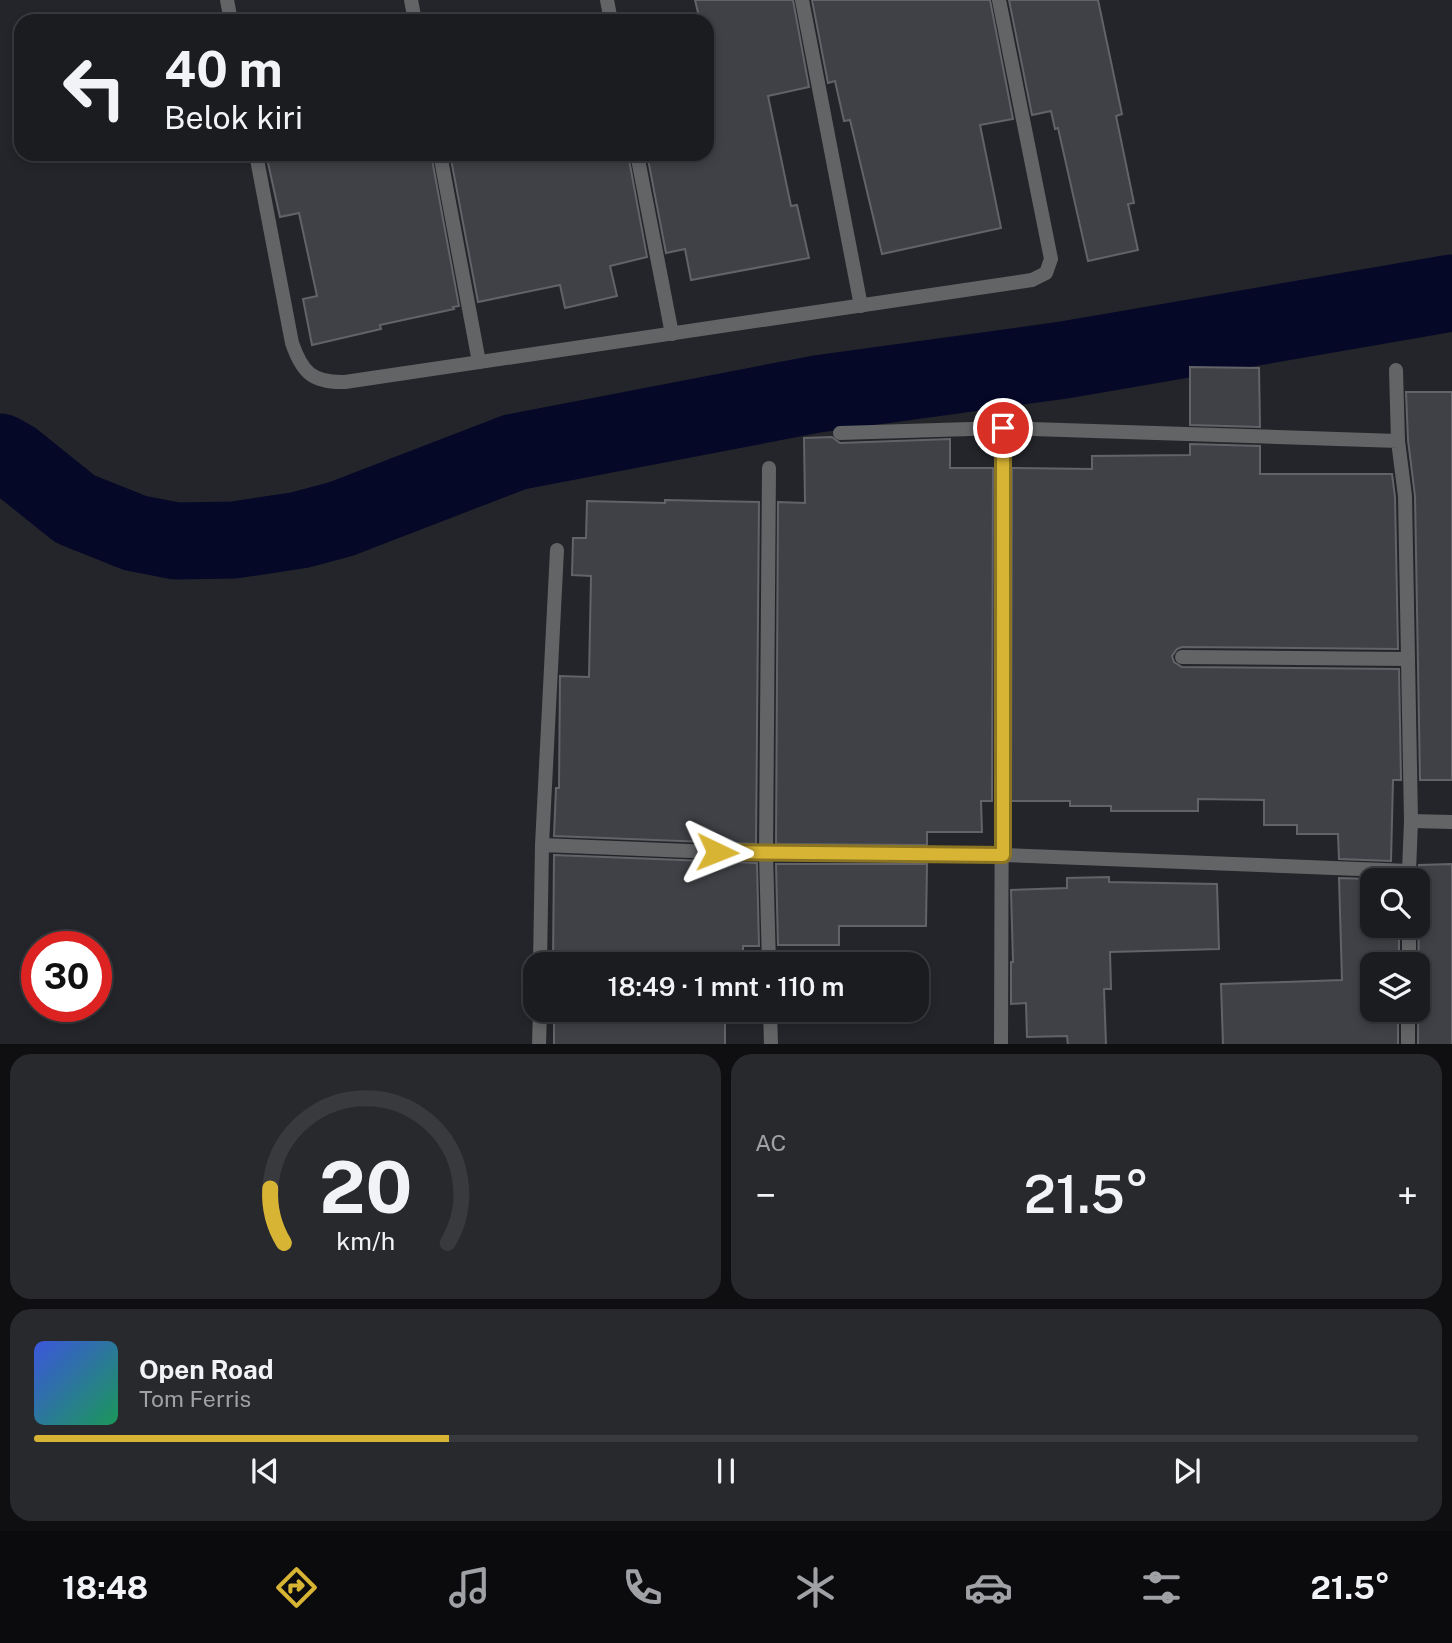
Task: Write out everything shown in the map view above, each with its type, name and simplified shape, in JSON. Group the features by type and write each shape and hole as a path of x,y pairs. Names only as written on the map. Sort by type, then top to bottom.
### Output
{"street":[{"path":"802,0 861,306"},
{"path":"257,161 292,343 303,368 318,381 345,382 1032,280 1046,272 1051,263 999,0"},
{"path":"441,161 479,362"},
{"path":"638,161 672,334"},
{"path":"1396,370 1398,441 1405,495 1411,821 1409,868"},
{"path":"840,433 1003,428 1398,441"},
{"path":"1002,1044 1003,428"},
{"path":"769,468 766,854 769,952"},
{"path":"540,952 542,845 558,550"},
{"path":"1182,657 1407,659"},
{"path":"1411,821 1452,822"},
{"path":"542,845 766,854 1003,855 1360,873"},
{"path":"539,1044 540,1022"},
{"path":"770,1022 771,1044"},
{"path":"1408,1022 1408,1044"}],"building":[{"path":"695,0 793,0 809,87 768,96 791,206 797,205 809,258 691,280 685,249 666,253 648,161 714,161 714,14 698,14"},
{"path":"812,0 990,0 1013,119 980,125 1001,228 882,254 850,120 844,121 835,81 828,83"},
{"path":"1009,0 1098,0 1122,114 1116,116 1134,203 1128,204 1138,250 1088,261 1058,128 1055,129 1051,111 1032,115"},
{"path":"268,161 432,161 459,306 380,325 381,329 312,345 303,299 317,296 299,213 280,217"},
{"path":"451,161 629,161 647,257 610,266 617,296 565,308 560,285 478,302"},
{"path":"1190,367 1259,368 1260,427 1190,425"},
{"path":"1406,392 1452,392 1452,780 1420,780 1415,496 1408,440"},
{"path":"832,437 840,443 950,439 950,468 993,468 992,801 981,801 982,832 927,832 927,845 776,844 778,502 805,503 804,438"},
{"path":"1190,444 1260,446 1260,474 1392,474 1395,497 1398,649 1182,647 1172,656 1174,662 1182,667 1399,669 1401,780 1393,780 1391,861 1339,859 1338,834 1297,834 1297,825 1264,825 1264,800 1198,799 1198,811 1111,811 1111,806 1070,806 1070,801 1011,801 1012,468 1092,469 1092,456 1190,455"},
{"path":"665,500 759,502 756,844 554,836 556,788 559,788 560,676 589,677 591,576 572,575 573,538 586,538 587,501 665,503"},
{"path":"554,855 757,863 759,946 743,946 743,952 553,952"},
{"path":"776,864 927,864 926,926 839,926 839,945 778,945"},
{"path":"1452,864 1452,1044 1418,1044 1418,1022 1430,1022 1430,952 1419,952 1419,938 1430,938 1430,868 1419,868 1419,865"},
{"path":"1109,877 1109,882 1217,884 1219,949 1110,952 1111,989 1104,989 1106,1044 1068,1044 1067,1036 1027,1037 1026,1003 1011,1004 1011,890 1067,888 1067,878"},
{"path":"1339,878 1360,879 1360,938 1399,938 1399,952 1360,952 1360,1022 1398,1022 1398,1044 1223,1044 1221,984 1342,980"},
{"path":"554,1022 725,1022 725,1044 554,1044"}],"waterway":[{"path":"0,452 14,460 75,509 135,533 176,541 234,540 300,530 341,519 515,452 817,394 1064,360 1452,293"}],"route":[{"path":"717,852 1003,855 1003,428"}]}
